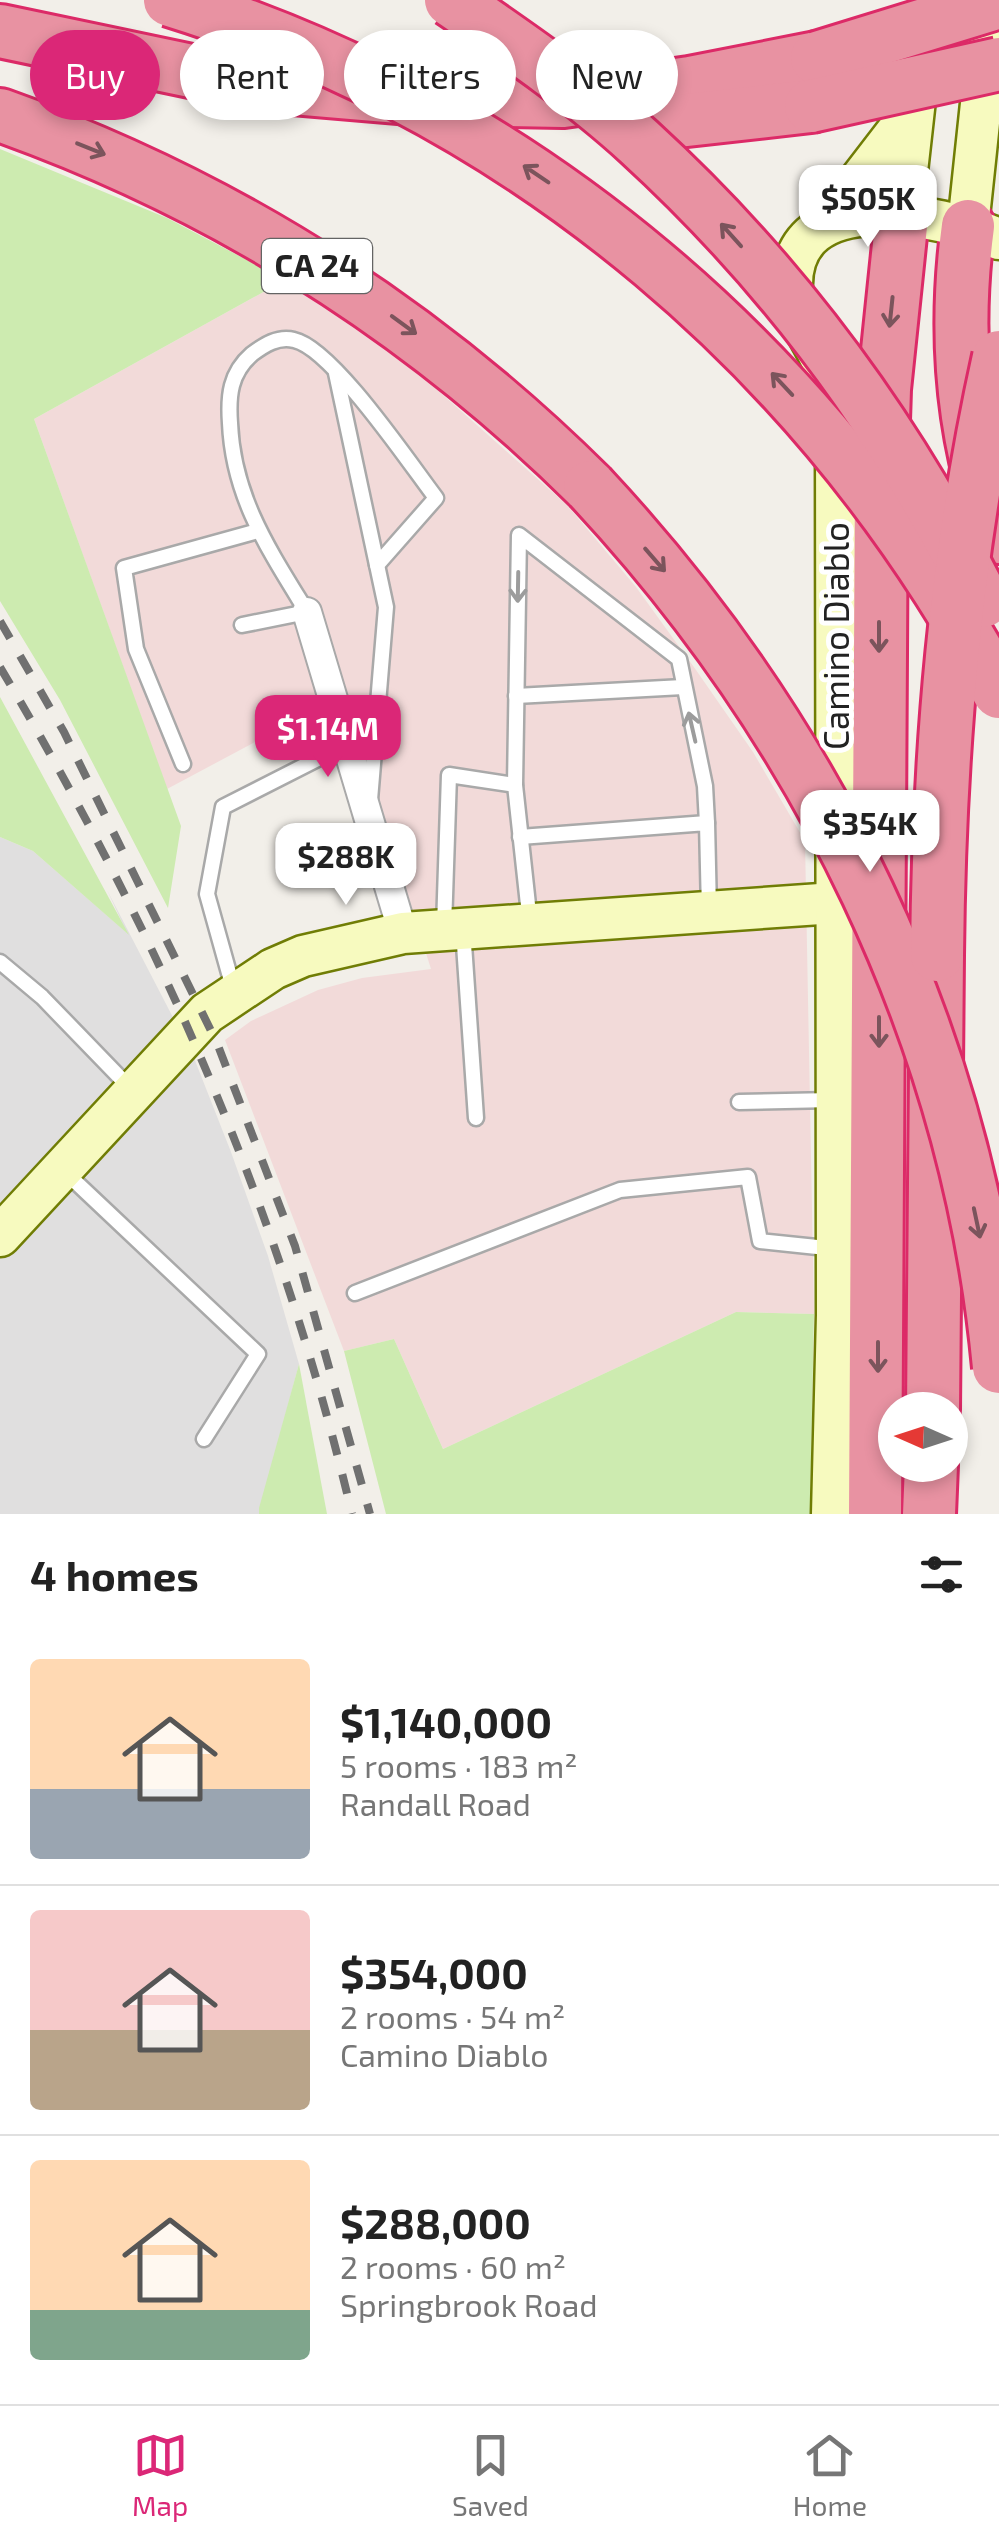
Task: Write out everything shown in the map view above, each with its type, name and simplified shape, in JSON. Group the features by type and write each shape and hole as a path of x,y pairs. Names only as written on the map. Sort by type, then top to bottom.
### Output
{"highway":[{"path":"170,0 299,46 393,90 520,163 626,239 753,352 834,444 920,558 999,692"},
{"path":"450,0 542,63 637,140 764,271 836,360 900,451 999,634"},
{"path":"0,30 258,84 395,97 564,101 669,122 814,82 996,1"},
{"path":"814,82 999,64"},
{"name":"CA 24","path":"0,115 180,189 337,278 465,372 590,488 676,584 762,700 815,786 903,973 952,1117 985,1261 999,1366"},
{"path":"875,1514 880,560 884,389 902,216"},
{"path":"984,232 961,280 962,378 975,458 999,537"},
{"path":"933,1392 939,810 950,652 972,489 999,358"},
{"path":"929,1514 931,1482"}],"street":[{"path":"902,216 926,0"},
{"path":"826,224 868,214 902,216 984,232 996,1"},
{"name":"Camino Diablo","path":"832,1514 837,1100 836,410 820,357 796,311 792,287 796,260 807,240 826,224 892,143 913,110"},
{"path":"306,612 403,934"},
{"path":"0,1236 206,1013 234,992 303,956 403,934 835,903"}],"lane":[{"path":"242,625 306,612 258,531 232,464 230,382 245,360 267,342 295,340 335,368 436,498 377,564"},
{"path":"335,368 386,607 369,816"},
{"path":"182,764 136,650 124,568 258,531"},
{"path":"530,924 515,785 519,534 678,659 705,786 708,911"},
{"path":"516,696 683,686"},
{"path":"234,992 207,894 223,807 348,744"},
{"path":"476,1118 453,930 449,775 515,785"},
{"path":"520,836 707,824"},
{"path":"0,962 42,997 132,1090"},
{"path":"739,1102 837,1100"},
{"path":"60,1168 258,1354 204,1439"},
{"path":"355,1293 620,1190 748,1177 760,1241 836,1249"}],"shaded area":[{"path":"285,280 416,371 567,505 636,587 696,670 753,752 805,841 814,1314 736,1312 443,1449 394,1339 344,1351 225,1040 251,1021 318,990 362,978 431,969 345,694 167,789 34,419"},
{"path":"0,837 33,851 127,933 107,890 194,1058 231,1152 268,1256 299,1364 259,1514 0,1514"}],"green space":[{"path":"0,149 167,218 285,280 34,419 181,826 168,908 60,700 0,601"},
{"path":"0,697 129,935 33,851 0,837"},
{"path":"736,1312 814,1314 810,1514 386,1514 344,1351 394,1339 443,1449"},
{"path":"299,1364 327,1514 259,1514 259,1508"}],"railway":[{"path":"0,621 64,732 217,1043 295,1246 370,1514"},
{"path":"0,667 113,871 209,1077 289,1290 352,1514"}]}
